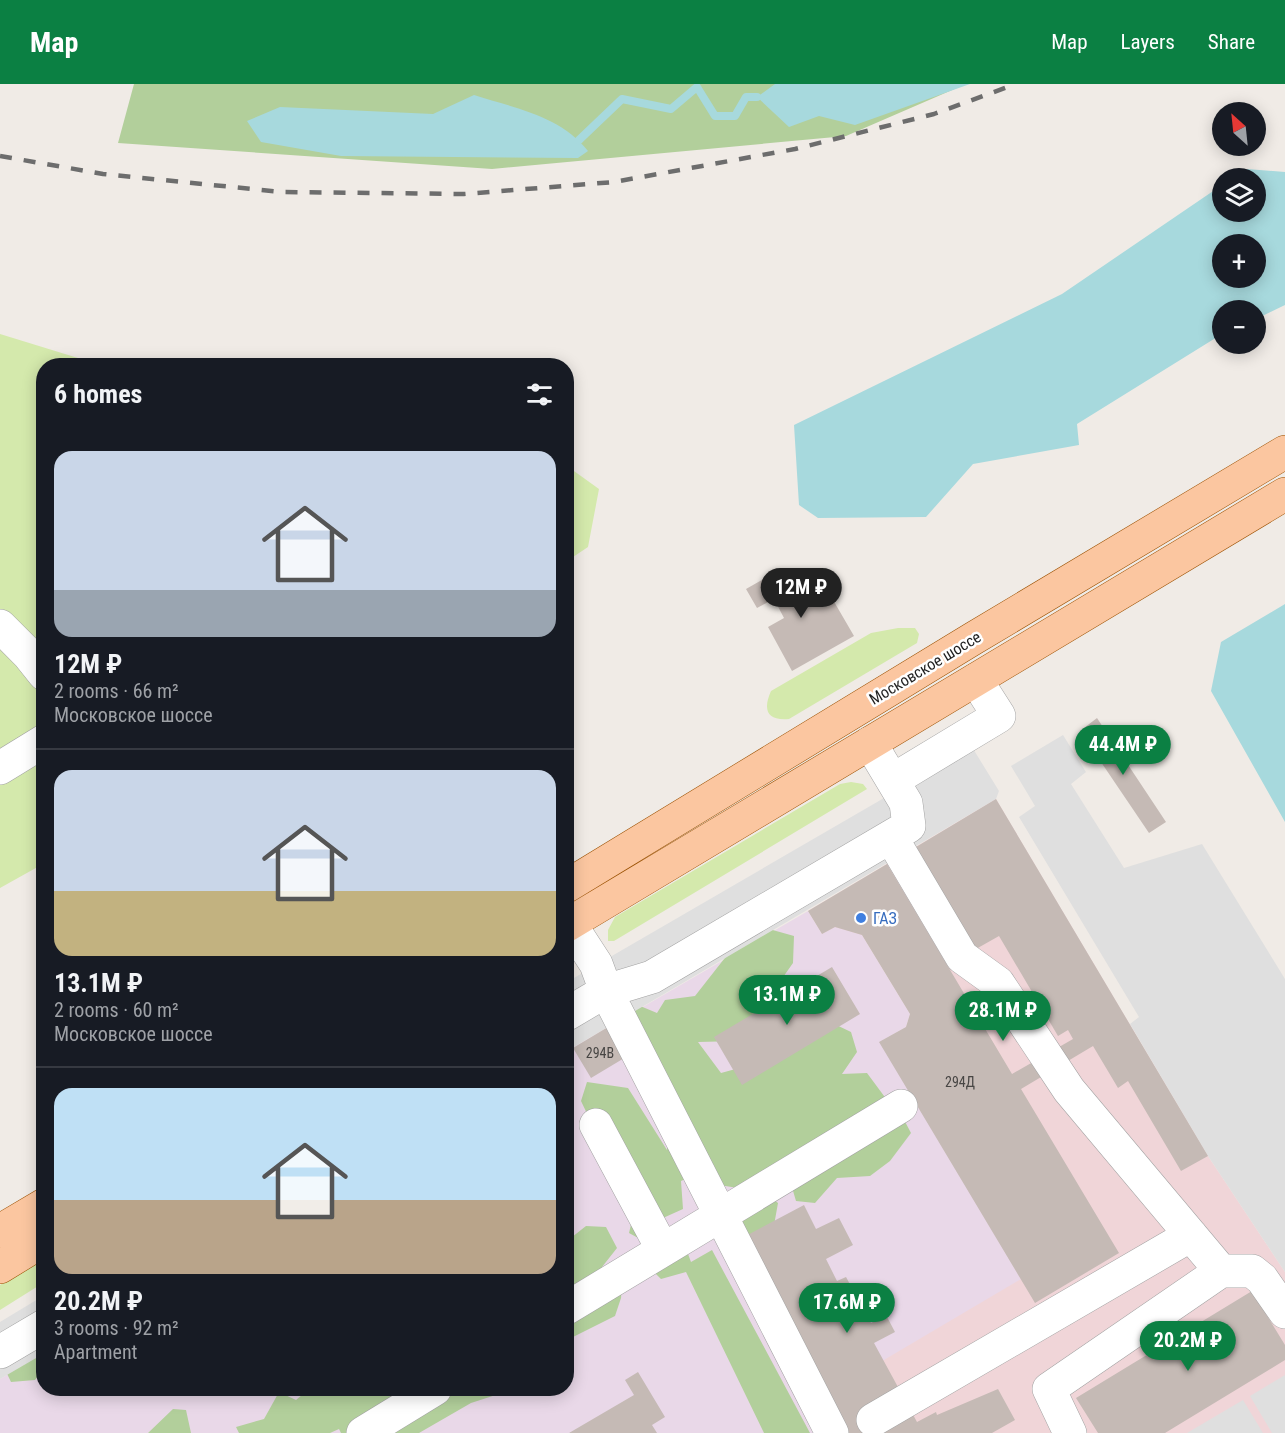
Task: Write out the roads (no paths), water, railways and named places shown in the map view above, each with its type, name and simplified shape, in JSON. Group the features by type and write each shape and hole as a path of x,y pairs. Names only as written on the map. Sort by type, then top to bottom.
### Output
{"main road":[{"name":"Московское шоссе","path":"574,882 1285,452"},
{"path":"574,920 1285,494"},
{"path":"0,1232 36,1210"},
{"path":"0,1267 36,1245"}],"street":[{"path":"0,626 36,664"},
{"path":"893,780 999,716 976,680"},
{"path":"574,1010 606,991 652,977 909,826 906,803 870,743"},
{"path":"0,768 36,746"},
{"path":"891,837 962,957 998,983 1069,1090 1221,1271"},
{"path":"574,933 596,964 606,991 832,1433"},
{"path":"574,1304 901,1106"},
{"path":"596,1125 663,1250"},
{"path":"873,1420 1191,1234"},
{"path":"1071,1433 1049,1389 1221,1271 1252,1271 1262,1279 1285,1312"},
{"path":"0,1352 36,1331"},
{"path":"363,1433 424,1396"}],"water":[{"path":"775,84 970,84 855,125 819,116 789,127 757,97"},
{"path":"474,95 551,121 577,139 588,151 578,158 341,156 261,142 247,121 280,107 433,114"},
{"path":"1266,170 1285,172 1285,305 1266,314 1266,300 1212,300 1212,340 1077,424 1079,445 973,464 926,517 818,518 799,505 794,425 1062,294 1212,192 1212,222 1266,222"},
{"path":"1285,604 1285,822 1211,691 1221,642"}],"waterway":[{"path":"579,140 622,99 671,109 697,87 715,116 735,116 746,97 757,97"}],"railway":[{"path":"0,156 103,174 282,192 464,194 614,182 795,149 934,114 1016,84"}],"place":[{"name":"ГАЗ","path":"861,918"}]}
